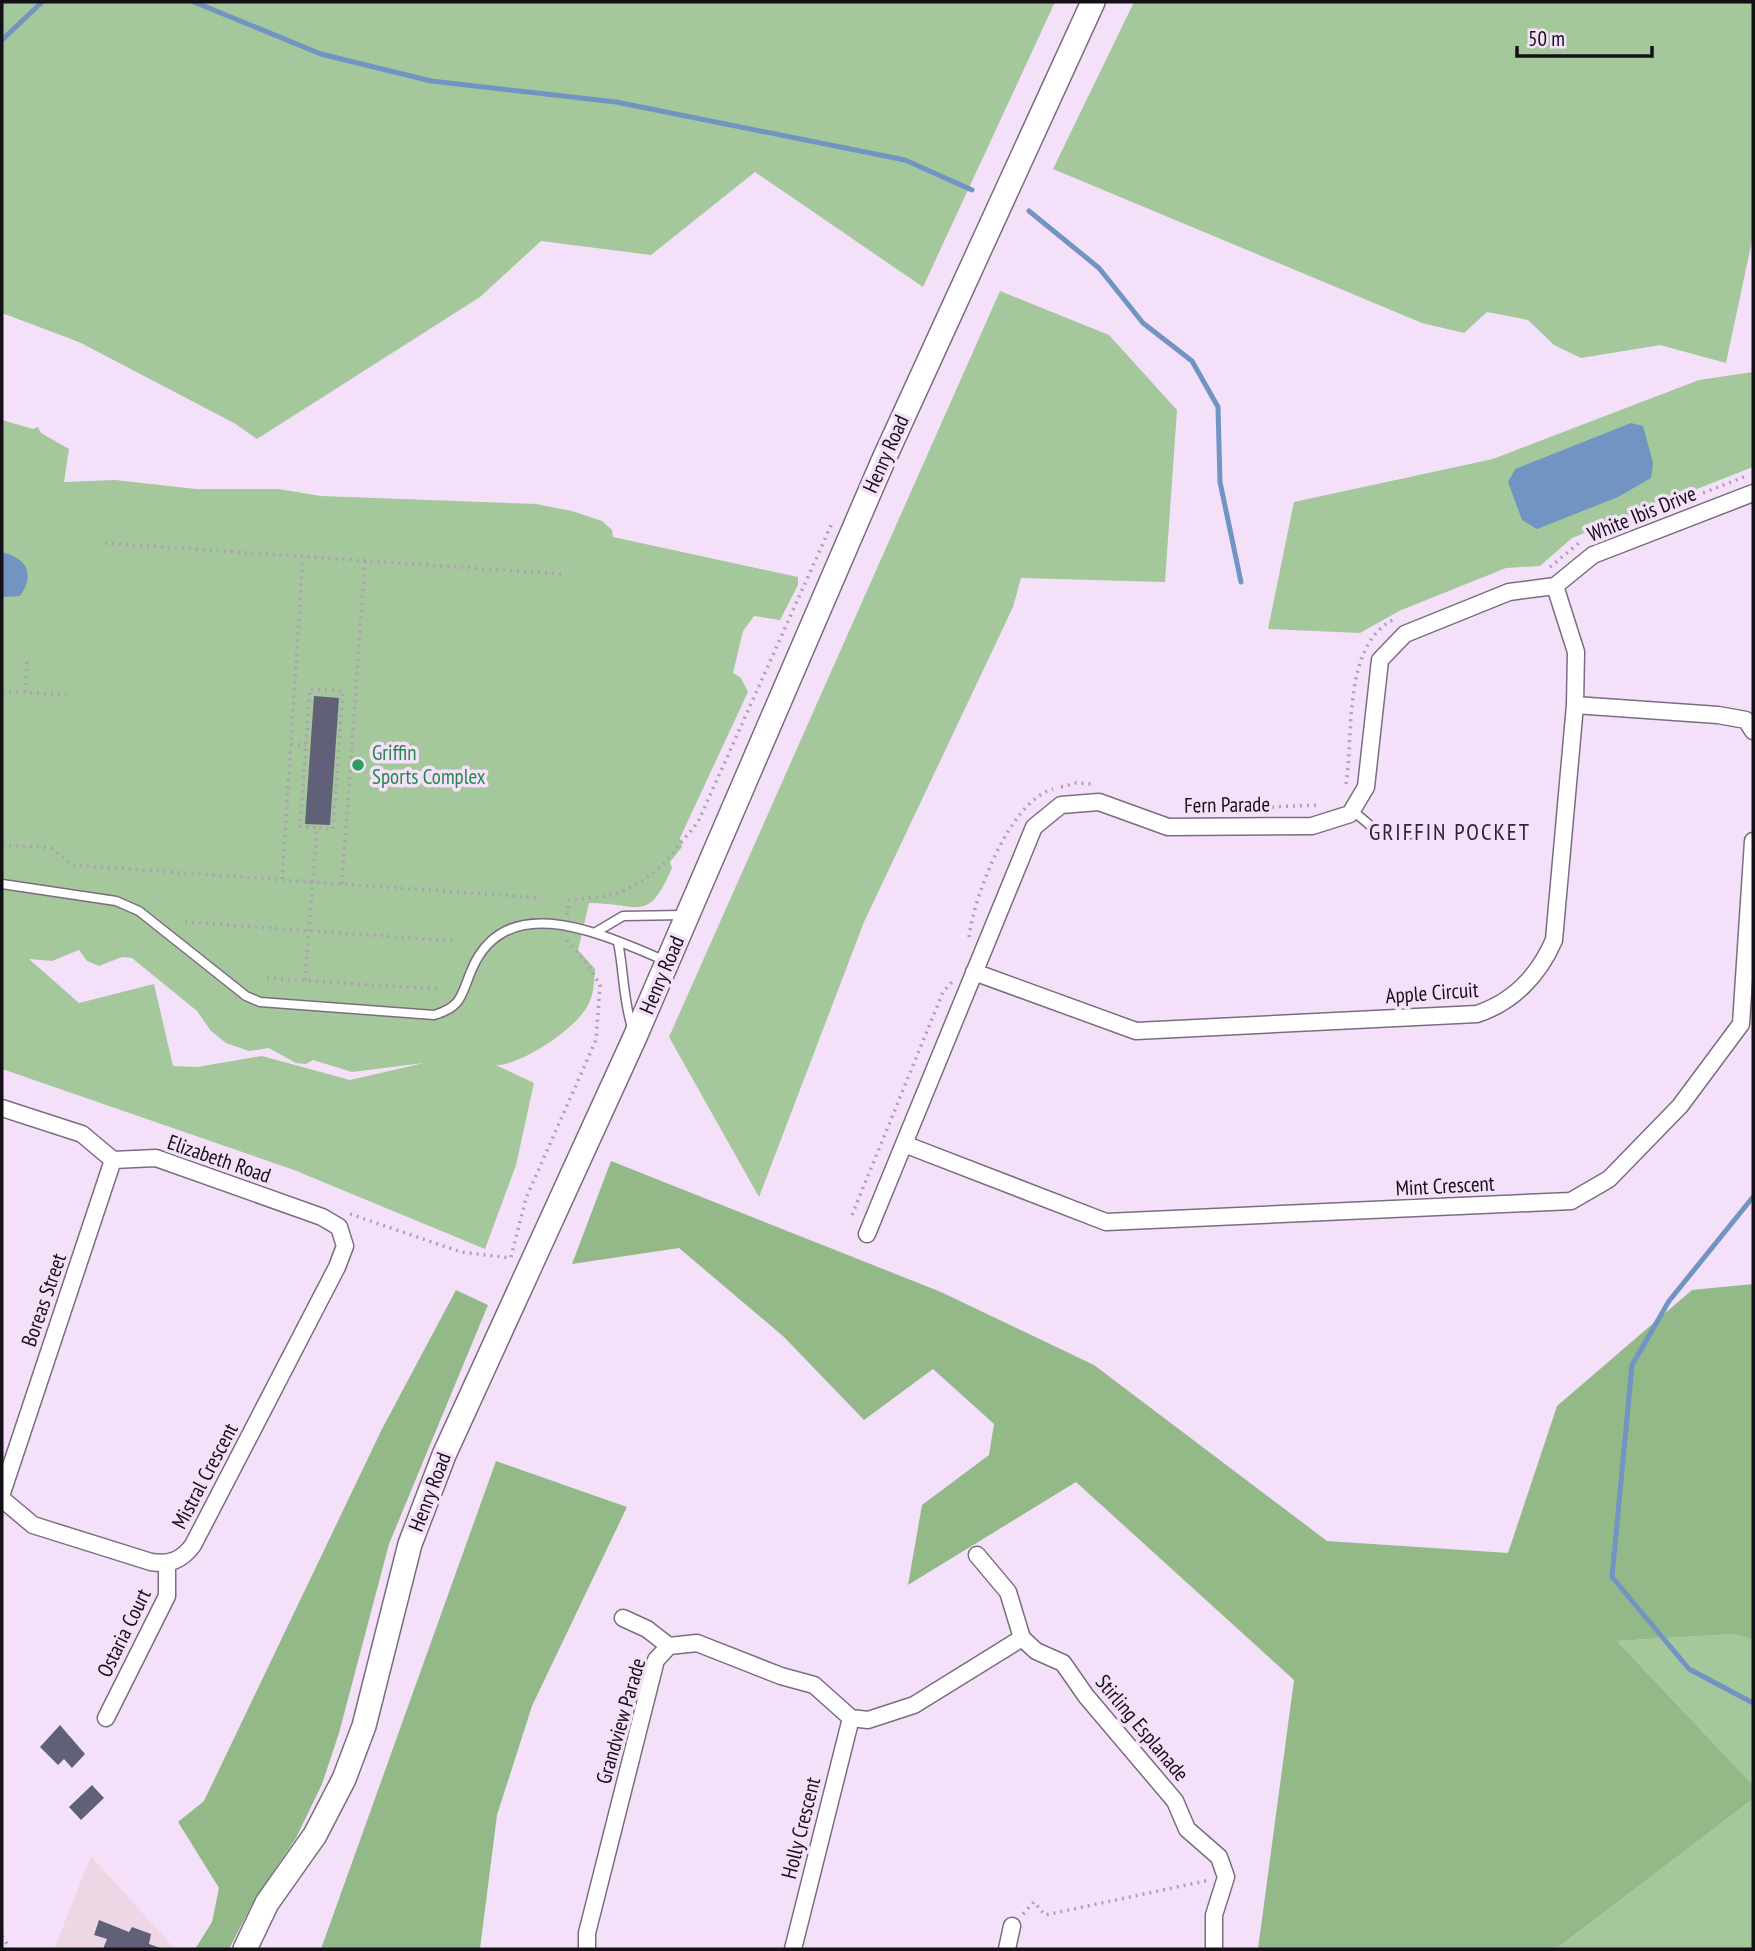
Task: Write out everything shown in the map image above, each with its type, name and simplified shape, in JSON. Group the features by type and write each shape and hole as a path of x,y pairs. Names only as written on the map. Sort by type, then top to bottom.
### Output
{"main road":[{"name":"Henry Road","path":"246,1949 267,1903 315,1835 344,1780 364,1726 399,1579 426,1499 635,1037 883,461 1093,2"}],"street":[{"name":"White Ibis Drive","path":"1555,586 1593,555 1753,492"},
{"name":"Apple Circuit","path":"974,972 1136,1031 1477,1014 1501,1006 1546,959 1554,940 1575,705 1576,652 1555,586"},
{"path":"1352,810 1366,787 1380,660 1405,634 1509,592 1555,586"},
{"path":"1575,705 1718,715 1746,720 1753,731"},
{"name":"Fern Parade","path":"867,1234 1034,827 1061,805 1098,802 1168,827 1312,825 1349,814 1352,810"},
{"name":"Mint Crescent","path":"904,1144 1106,1223 1571,1201 1609,1179 1680,1107 1741,1024 1753,841"},
{"path":"2,1108 82,1134 113,1160"},
{"name":"Elizabeth Road","path":"113,1160 156,1158 322,1217 341,1231"},
{"name":"Boreas Street","path":"2,1493 113,1160"},
{"name":"Mistral Crescent","path":"167,1563 183,1558 193,1545 341,1259 341,1231"},
{"path":"2,1499 33,1525 151,1562 167,1563"},
{"path":"852,1718 868,1720 914,1705 1022,1638 1008,1592 977,1555"},
{"name":"Ostaria Court","path":"106,1717 167,1596 167,1563"},
{"path":"623,1618 646,1629 669,1646"},
{"name":"Stirling Esplanade","path":"1022,1638 1036,1651 1063,1663 1086,1696 1175,1801 1187,1829 1219,1857 1226,1877"},
{"name":"Grandview Parade","path":"587,1949 587,1933 656,1660 669,1646 698,1643 781,1676 814,1685 852,1718"},
{"name":"Holly Crescent","path":"793,1949 852,1718"},
{"path":"1214,1949 1214,1915 1226,1877"},
{"path":"1007,1949 1012,1926"}],"lane":[{"path":"1352,810 1379,833 1414,834"},
{"path":"2,884 116,901 139,911 246,996 260,1002 434,1015 450,1011 458,1002 473,966 498,933 511,927 565,926 596,932 667,961"},
{"path":"596,932 624,916 688,914"},
{"path":"618,942 624,975 624,1002 635,1037"}],"path":[{"path":"1686,499 1753,475"},
{"path":"509,1267 526,1198 596,1040 600,985 588,965 570,946 565,926 569,900 614,895 640,883 662,866 698,822 836,515"},
{"path":"1540,572 1572,546 1585,541"},
{"path":"105,542 561,575"},
{"path":"282,879 303,556"},
{"path":"342,884 365,561"},
{"path":"1341,796 1347,783 1360,656 1375,633 1403,616"},
{"path":"26,692 27,657"},
{"path":"343,691 333,829 300,827 310,689 343,691 356,692"},
{"path":"2,691 67,695"},
{"path":"290,744 306,745"},
{"path":"339,748 352,749"},
{"path":"969,940 972,914 1012,820 1043,792 1076,783 1101,785"},
{"path":"1234,808 1328,805"},
{"path":"305,980 317,828"},
{"path":"2,845 51,848 72,865 541,898"},
{"path":"185,922 456,941"},
{"path":"267,978 439,989"},
{"path":"852,1215 943,992 955,978"},
{"path":"341,1231 346,1213 369,1218 461,1252 510,1258"},
{"path":"1012,1926 1034,1902 1045,1915 1226,1877"},
{"path":"2,1936 10,1949"}],"shaded area":[{"path":"91,1856 175,1949 54,1949"}],"green space":[{"path":"2,2 1055,2 923,287 755,172 651,255 541,241 480,297 257,439 234,423 79,342 2,313"},
{"path":"1134,2 1753,2 1753,236 1726,363 1660,345 1581,358 1554,345 1528,320 1487,312 1464,333 1422,323 1053,169"},
{"path":"1000,291 1109,335 1177,410 1165,582 1021,578 1013,607 864,922 759,1197 669,1037"},
{"path":"1753,372 1753,467 1572,538 1540,566 1506,568 1399,611 1360,633 1268,629 1294,502 1493,459 1699,380"},
{"name":"Griffin Sports Complex","path":"2,420 33,429 38,427 41,433 69,449 64,482 115,480 196,489 278,489 321,496 536,504 572,511 602,521 612,530 613,537 798,577 798,585 780,620 754,616 743,631 733,673 741,678 748,692 680,838 682,847 670,862 672,868 656,898 640,907 589,903 578,950 595,969 587,1007 581,1016 546,1045 519,1059 496,1065 534,1083 516,1165 485,1249 294,1170 2,1069","holes":["79,950 87,961 99,966 122,957 132,958 197,1011 211,1031 226,1043 249,1051 269,1048 296,1063 306,1064 313,1060 352,1072 424,1063 350,1080 262,1056 197,1067 173,1066 154,984 79,1003 29,959 52,961"]},
{"path":"611,1161 941,1292 1094,1365 1327,1541 1508,1553 1557,1406 1692,1290 1753,1284 1753,1640 1734,1634 1617,1641 1753,1785 1753,1799 1556,1949 1258,1949 1294,1680 1076,1482 908,1585 922,1505 989,1455 994,1424 933,1369 864,1420 784,1337 679,1248 572,1264"},
{"path":"456,1290 488,1305 389,1544 339,1733 322,1784 296,1838 255,1899 229,1949 195,1949 212,1922 219,1888 178,1822 204,1801 382,1429"},
{"path":"496,1461 627,1507 532,1706 497,1815 480,1949 321,1949"},
{"path":"1734,1634 1753,1640 1753,1785 1617,1641"},
{"path":"1753,1799 1753,1949 1556,1949"}],"water":[{"path":"1631,423 1643,426 1653,463 1651,478 1618,497 1537,529 1522,520 1508,482 1515,469"},
{"path":"2,552 17,558 26,568 27,580 20,596 2,597"}],"building":[{"path":"314,696 339,698 330,825 305,824"},
{"path":"60,1725 85,1754 72,1768 64,1759 58,1765 40,1747"},
{"path":"92,1785 104,1798 81,1820 69,1807"},
{"path":"99,1920 129,1932 132,1927 151,1934 149,1944 163,1949 103,1949 107,1939 94,1935"}],"waterway":[{"path":"2,40 42,2"},
{"path":"194,2 321,54 431,81 616,102 905,160 972,190"},
{"path":"1029,211 1099,268 1143,323 1192,361 1218,407 1220,482 1241,582"},
{"path":"1753,1197 1669,1301 1632,1365 1612,1577 1689,1669 1753,1703"}],"place":[{"name":"Griffin Sports Complex","path":"358,765"}],"district":[{"name":"GRIFFIN POCKET","path":"1450,832"}]}
